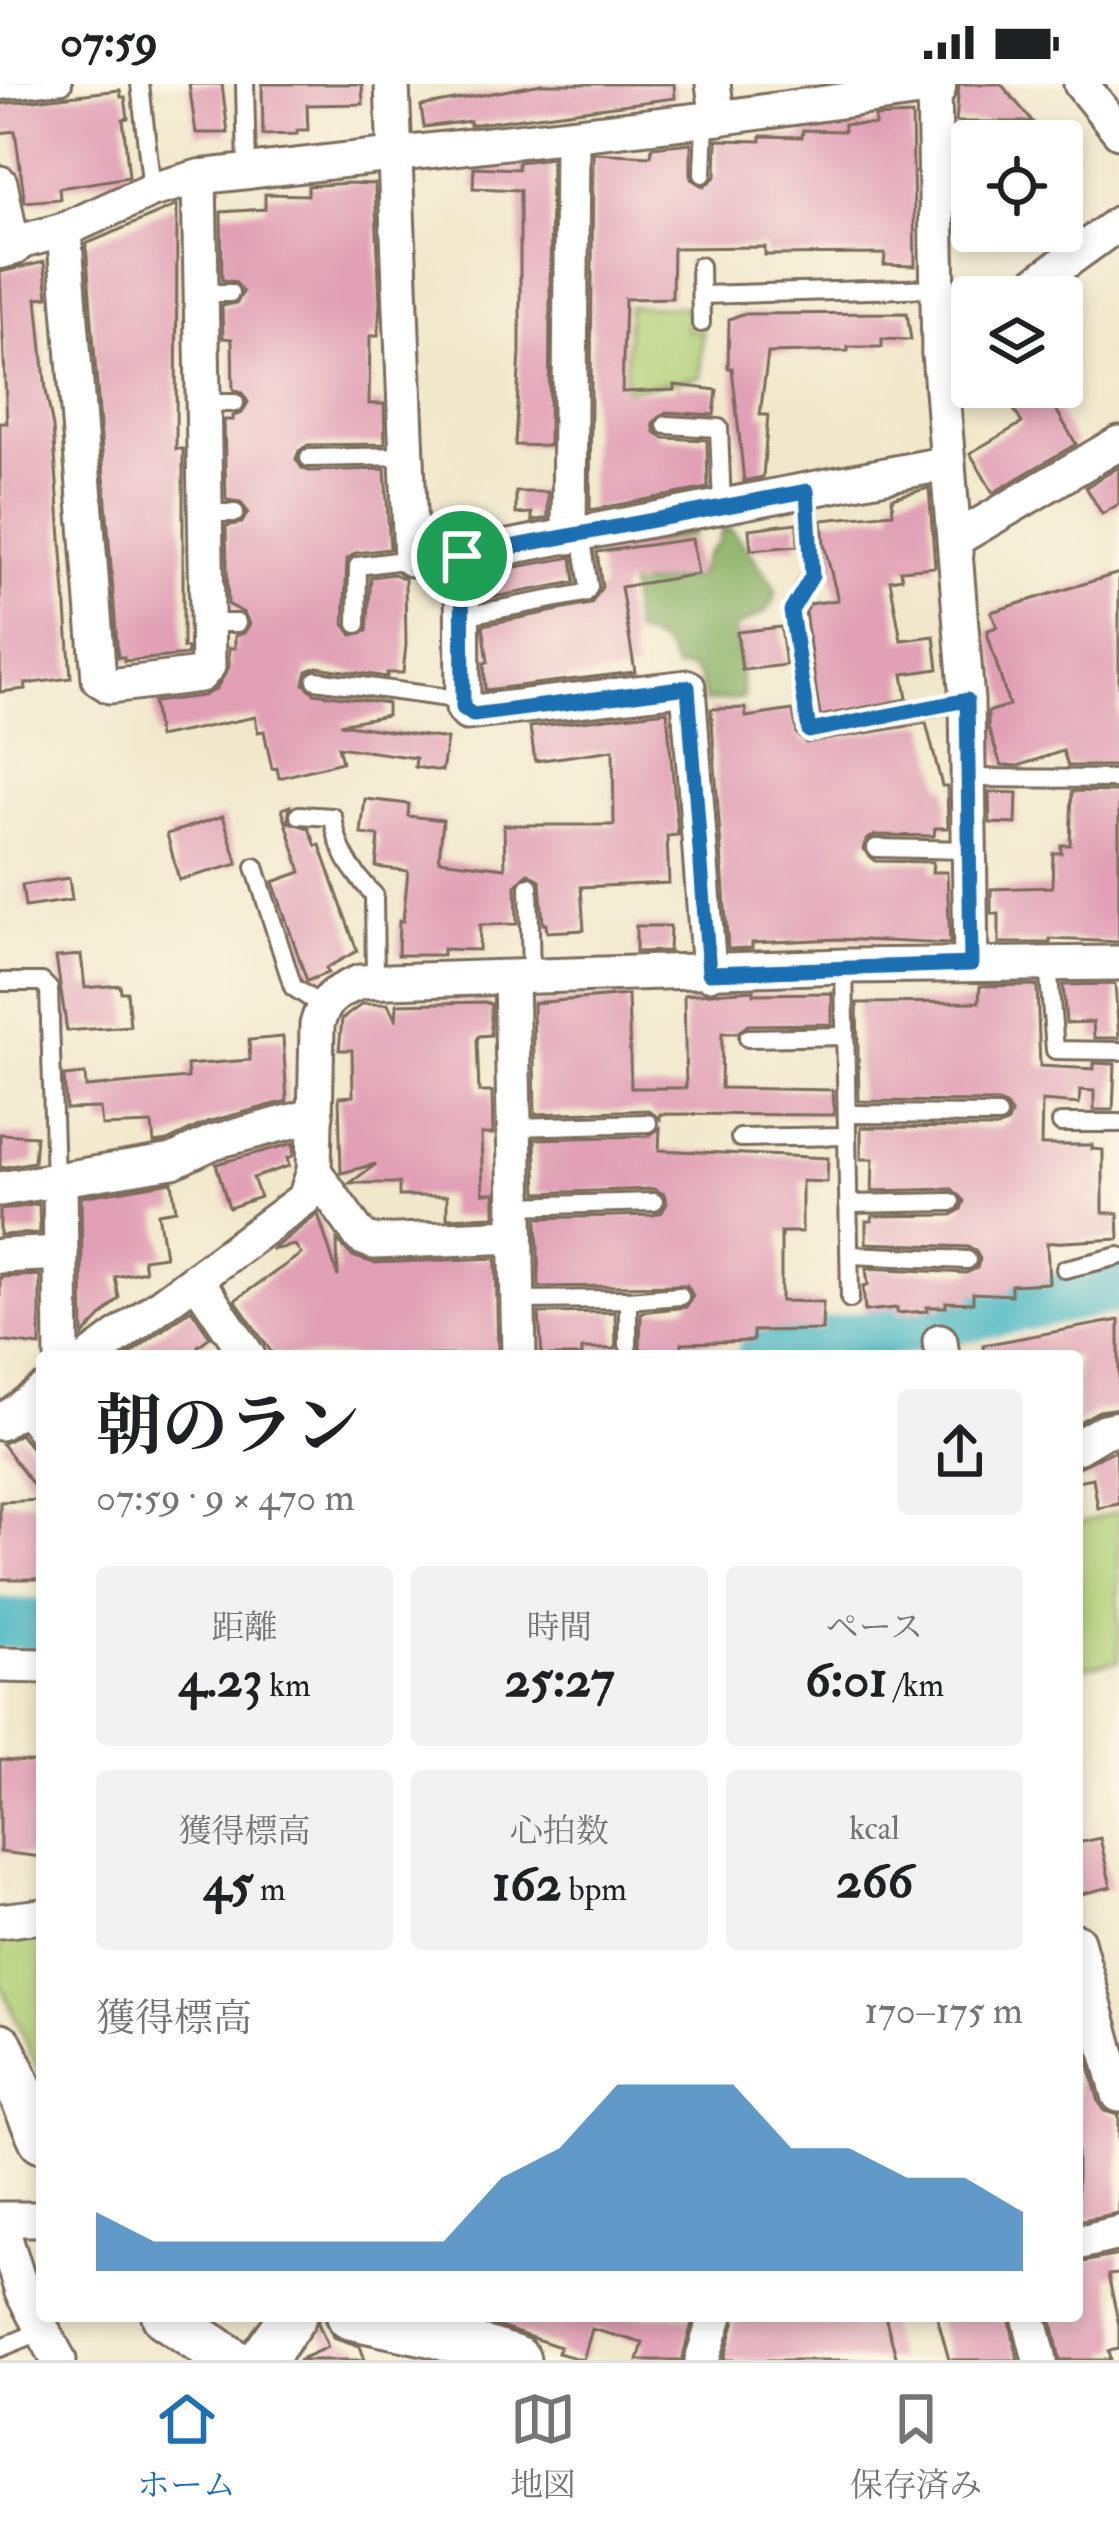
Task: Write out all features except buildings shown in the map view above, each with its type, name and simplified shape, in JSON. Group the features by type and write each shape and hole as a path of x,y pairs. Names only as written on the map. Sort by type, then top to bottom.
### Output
{"main road":[{"path":"0,2046 36,2126"},
{"path":"174,2322 232,2360"},
{"path":"262,2360 288,2322"},
{"path":"379,2322 467,2340 517,2360"}],"street":[{"path":"392,84 411,559 462,556 948,463"},
{"path":"711,119 712,84"},
{"path":"1082,84 1119,131"},
{"path":"0,182 6,245 64,230 152,190 199,177 711,119 934,86 939,353 967,700 971,964"},
{"path":"572,135 575,535"},
{"path":"64,230 99,679 110,686 200,675 208,666 222,623 216,293 199,177"},
{"path":"1046,276 1119,223"},
{"path":"939,353 951,344"},
{"path":"956,538 1119,443"},
{"path":"462,556 463,708 473,715 688,687 709,973"},
{"path":"100,1350 305,1198 314,1171 317,1025 322,1006 334,992 360,982 844,966 1119,963"},
{"path":"518,1350 516,1126 521,978"},
{"path":"0,1189 172,1161 213,1142 316,1115"},
{"path":"314,1171 361,1237 374,1242 516,1221"},
{"path":"57,1180 62,1350"},
{"path":"0,1256 61,1253"},
{"path":"196,1280 244,1350"},
{"path":"1083,1443 1119,1428"},
{"path":"0,1665 36,1666"},
{"path":"0,1921 36,1917"},
{"path":"1083,1963 1119,2095"},
{"path":"36,2219 0,2221 22,2292 36,2318"},
{"path":"1083,2242 1119,2233"},
{"path":"701,2360 714,2322"},
{"path":"1030,2322 1040,2360"}],"lane":[{"path":"0,91 63,84"},
{"path":"140,84 152,190"},
{"path":"244,84 248,171"},
{"path":"703,174 711,119"},
{"path":"700,266 701,323"},
{"path":"700,295 938,288"},
{"path":"666,425 718,428 722,507"},
{"path":"309,458 404,456"},
{"path":"807,491 812,576 791,611 809,731 967,700"},
{"path":"463,616 585,593 589,587 575,535"},
{"path":"357,624 358,566 411,559"},
{"path":"316,680 463,700"},
{"path":"968,778 1119,779"},
{"path":"299,815 334,817 335,836 348,866 374,895 375,981"},
{"path":"876,848 969,850"},
{"path":"255,867 292,987 322,1006"},
{"path":"521,978 529,886"},
{"path":"1048,963 1055,1050 1119,1051"},
{"path":"844,966 850,1299"},
{"path":"0,982 42,982 49,989 57,1180"},
{"path":"748,1038 845,1036"},
{"path":"847,1114 998,1115"},
{"path":"516,1126 648,1123"},
{"path":"1061,1123 1119,1123"},
{"path":"740,1138 847,1136"},
{"path":"516,1221 654,1202"},
{"path":"848,1204 951,1202"},
{"path":"850,1255 967,1260"},
{"path":"1065,1269 1119,1256"},
{"path":"518,1300 680,1296"},
{"path":"627,1300 628,1345"},
{"path":"0,2348 50,2345"}],"green space":[{"path":"629,306 689,307 687,330 702,331 701,377 625,390"},
{"path":"695,527 693,535 636,546 643,585 698,577 705,555 718,543 722,531 733,531 776,591 766,611 734,629 744,698 705,702 699,675 689,668 675,669 660,645 634,633 624,535"},
{"path":"1119,1511 1119,1661 1083,1667 1083,1522"},
{"path":"36,1926 36,2066 0,1982 0,1930"}],"waterway":[{"path":"793,1350 1119,1287"},
{"path":"0,1623 36,1625"}],"route":[{"path":"807,491 813,572 791,611 809,731 967,700 971,964 709,973 688,687 467,713 463,708 462,556 807,491"}]}
